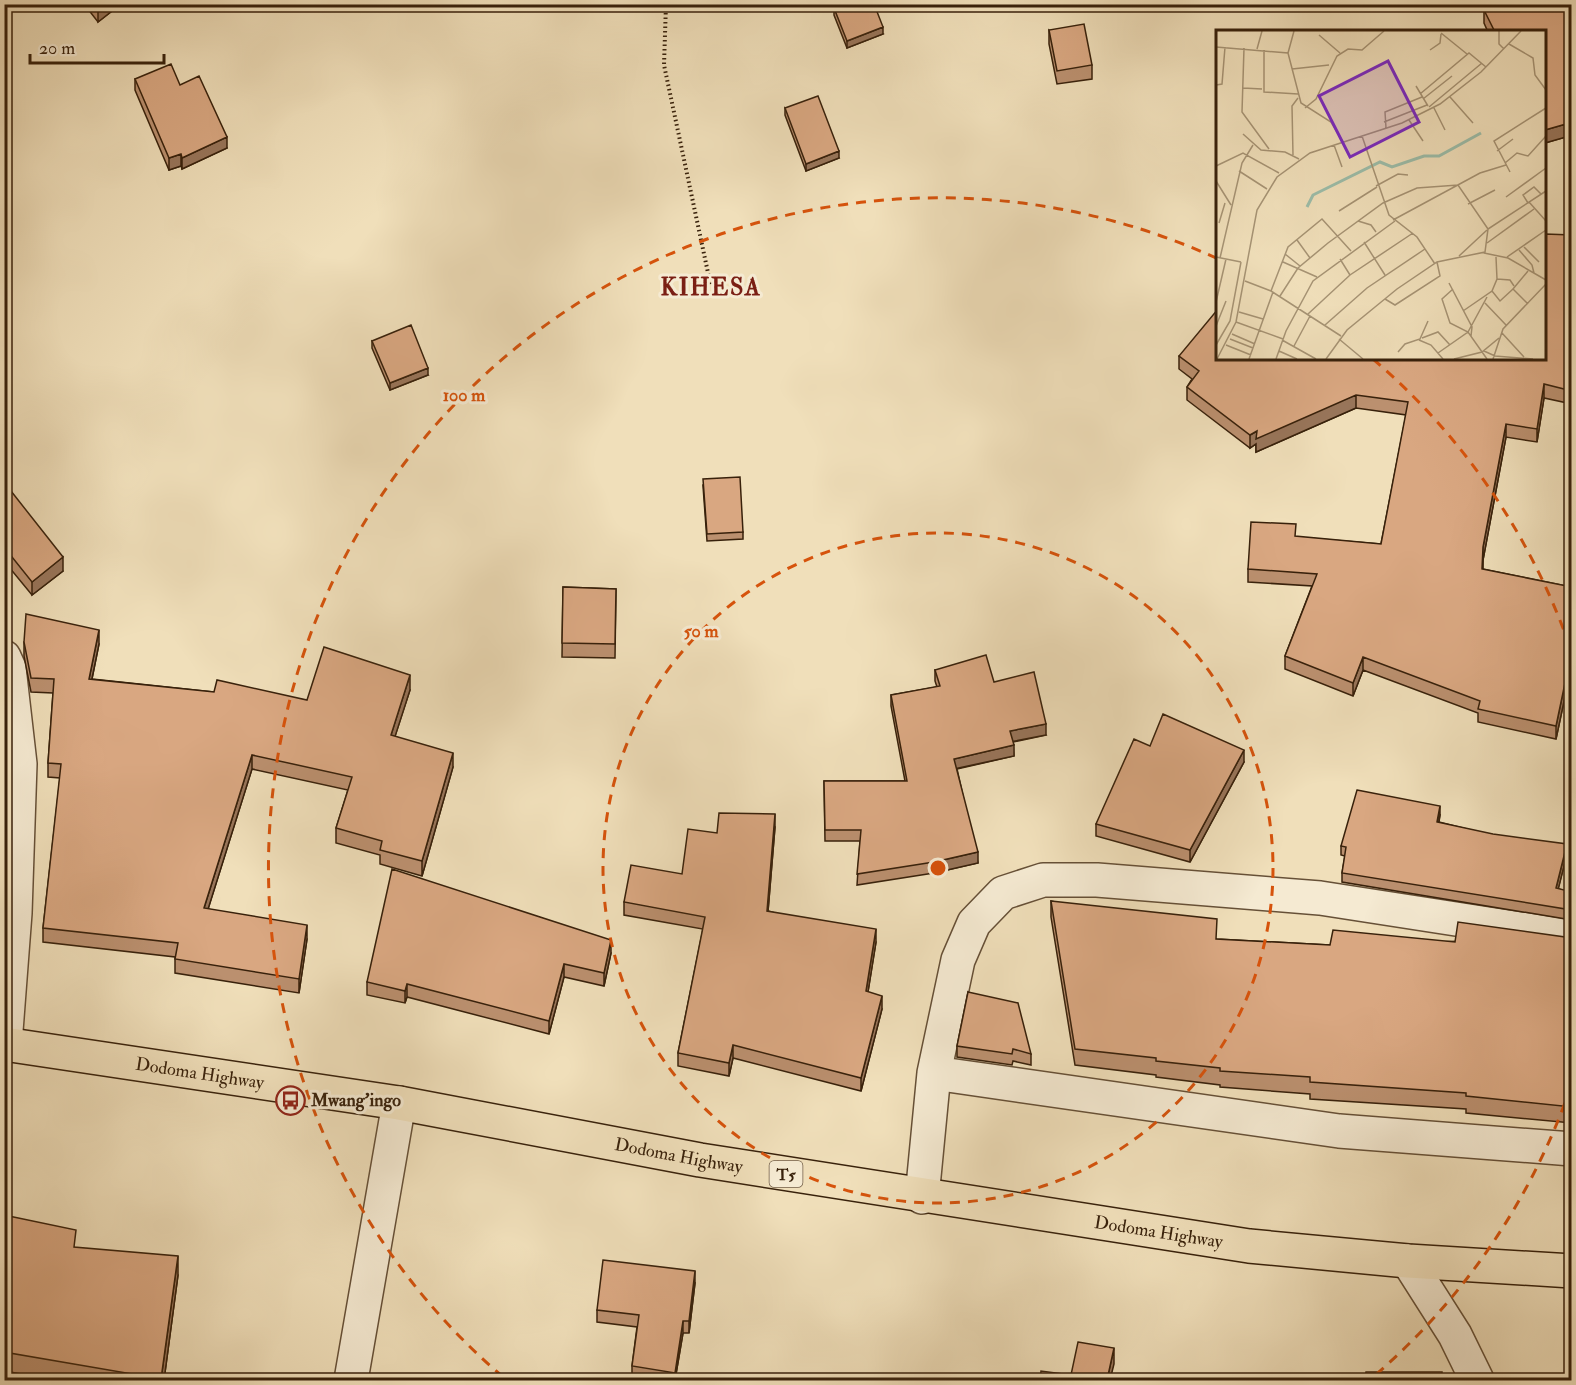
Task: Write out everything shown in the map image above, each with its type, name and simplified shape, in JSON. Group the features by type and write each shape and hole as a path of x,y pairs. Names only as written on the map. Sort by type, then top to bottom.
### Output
{"highway":[{"name":"Dodoma Highway","path":"5,1044 399,1104 700,1160 922,1197 1248,1246 1407,1261 1572,1270"}],"street":[{"path":"4,657 9,668 20,764 15,913 5,1044"},
{"path":"922,1197 934,1072 958,960 974,923 1003,893 1043,880 1096,880 1320,898 1572,937"},
{"path":"934,1072 1339,1131 1572,1149"},
{"path":"351,1380 399,1104"},
{"path":"1407,1261 1455,1335 1477,1380"}],"path":[{"path":"666,4 664,65 711,286"}],"building":[{"path":"92,4 107,4 98,12"},
{"path":"842,4 874,4 883,27 847,41 834,8"},
{"path":"1495,4 1563,4 1572,21 1572,111 1566,111 1566,124 1546,130 1546,30 1494,30 1484,10"},
{"path":"1084,24 1092,65 1057,71 1049,30"},
{"path":"171,64 180,85 199,76 227,137 182,158 181,154 169,158 135,79"},
{"path":"818,96 839,151 806,164 785,108"},
{"path":"1546,234 1572,235 1572,391 1544,384 1537,429 1506,424 1483,547 1482,569 1572,587 1572,660 1570,659 1556,726 1478,709 1480,701 1363,657 1353,683 1285,656 1317,574 1248,569 1251,522 1296,524 1295,536 1381,544 1408,402 1356,395 1256,439 1257,431 1250,435 1187,387 1199,371 1179,356 1216,311 1216,360 1546,360"},
{"path":"411,325 428,368 390,383 372,341"},
{"path":"740,477 743,532 707,534 703,479"},
{"path":"11,491 63,557 32,582 4,547 4,497"},
{"path":"563,587 616,589 615,644 562,643"},
{"path":"26,614 99,630 89,679 214,692 217,680 307,700 324,647 410,675 391,735 453,753 422,861 380,850 382,841 336,828 352,777 252,755 204,908 307,925 299,979 175,959 178,943 43,928 61,764 48,763 54,679 31,678 24,642"},
{"path":"986,655 994,682 1034,672 1046,724 1010,731 1014,745 954,759 978,852 934,862 857,874 861,830 825,830 824,781 907,781 891,695 940,686 935,670"},
{"path":"1163,714 1244,750 1190,850 1096,824 1134,739 1150,746"},
{"path":"1357,790 1440,806 1437,822 1493,834 1567,844 1556,888 1572,892 1572,910 1342,873 1346,847 1341,846"},
{"path":"719,813 775,814 767,911 876,929 866,991 882,996 861,1078 733,1045 729,1063 678,1053 705,917 624,902 631,865 682,874 688,829 717,833"},
{"path":"392,869 611,940 604,973 564,964 549,1021 407,984 405,991 367,982"},
{"path":"1051,901 1217,919 1216,939 1330,945 1333,930 1455,942 1458,922 1572,938 1569,963 1572,963 1572,1107 1466,1096 1466,1093 1310,1082 1310,1077 1220,1071 1220,1068 1156,1061 1156,1058 1075,1049"},
{"path":"968,992 1018,1003 1031,1054 1013,1049 1012,1054 957,1046"},
{"path":"4,1215 76,1230 74,1247 178,1256 161,1379 4,1352"},
{"path":"603,1260 695,1271 689,1321 683,1321 675,1373 632,1366 639,1315 597,1310"},
{"path":"1078,1342 1114,1348 1107,1380 1040,1380 1041,1371 1071,1375"},
{"path":"1366,1372 1442,1372 1442,1380 1365,1380"}],"place":[{"name":"Mwang'ingo","path":"290,1100"}],"district":[{"name":"KIHESA","path":"711,287"}]}
